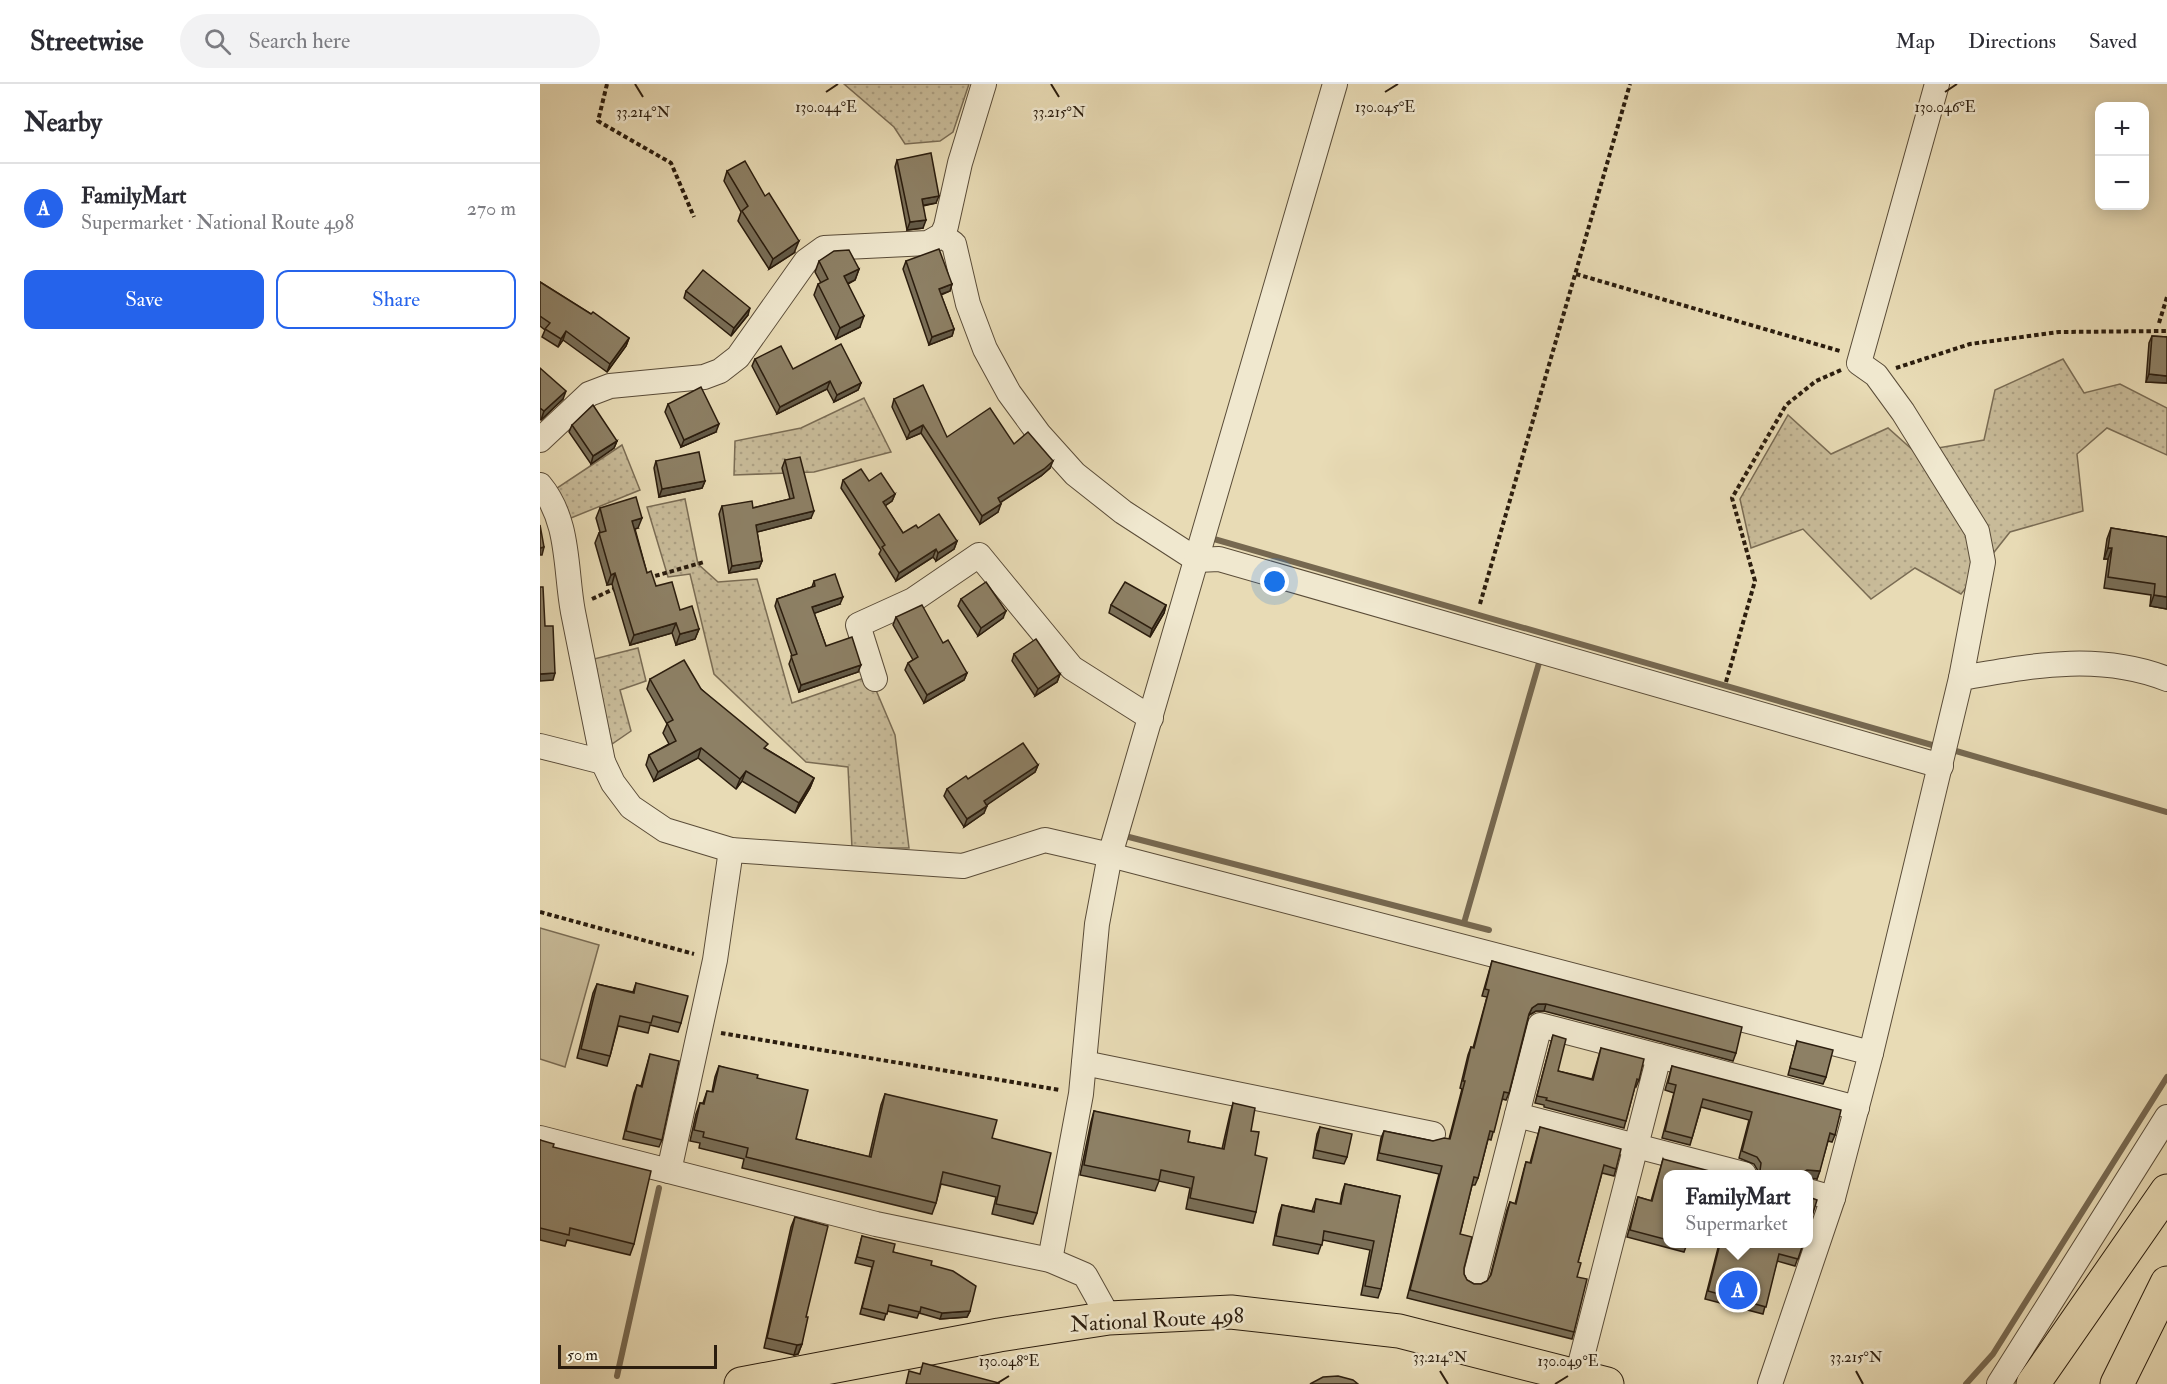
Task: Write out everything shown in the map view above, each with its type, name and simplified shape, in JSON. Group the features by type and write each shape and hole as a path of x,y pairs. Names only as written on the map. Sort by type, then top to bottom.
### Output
{"highway":[{"path":"2036,1380 2167,1191"},
{"path":"2133,1374 2167,1283"},
{"name":"National Route 498","path":"741,1384 999,1335 1109,1318 1231,1312 1399,1331 1592,1380"},
{"path":"2133,1374 2167,1327"}],"street":[{"path":"540,440 589,394 610,386 704,376 720,371 738,357 806,261 824,248 928,243 942,235 984,84"},
{"path":"1050,1260 1081,1094 1097,924 1110,855 1335,84"},
{"path":"1770,1384 1833,1198 1857,1108 1941,766 1961,678 1983,562 1977,531 1903,412 1868,369 1937,84"},
{"path":"942,235 954,244 968,304 985,349 1009,393 1039,435 1075,474 1123,512 1202,543 1219,559 1941,766"},
{"path":"540,485 556,512 562,535 573,609 603,762 613,783 631,807 665,830 732,850 963,866 1045,840 1871,1053"},
{"path":"874,679 858,625 913,600 979,555 1072,668 1151,718"},
{"path":"1961,678 2039,664 2087,663 2145,670 2167,679"},
{"path":"540,746 603,762"},
{"path":"669,1171 715,960 732,850"},
{"path":"1475,1278 1540,1025 1857,1108"},
{"path":"1592,1380 1636,1146 1659,1056"},
{"path":"1084,1063 1433,1134"},
{"path":"1517,1115 1729,1170"},
{"path":"1999,1384 2167,1118"},
{"path":"540,1138 876,1224 1050,1260 1085,1275 1109,1318"},
{"path":"1813,1192 1833,1198"}],"path":[{"path":"607,84 598,121 671,163 694,218"},
{"path":"1480,604 1630,84"},
{"path":"1576,274 1851,354 1868,369"},
{"path":"2159,323 2167,297"},
{"path":"1730,670 1755,581 1732,498 1786,405 1816,381 1970,344 2059,332 2167,331"},
{"path":"642,580 704,562"},
{"path":"573,609 621,586"},
{"path":"540,912 715,960"},
{"path":"700,1030 1081,1094"}],"shaded area":[{"path":"844,84 969,84 953,132 940,141 905,144 894,127"},
{"path":"2063,359 2084,393 2120,384 2167,408 2167,455 2107,428 2077,454 2083,511 2010,532 1961,594 1915,568 1871,599 1803,529 1751,548 1740,499 1788,415 1831,454 1888,428 1915,452 1984,440 1995,390"},
{"path":"864,398 891,452 814,472 734,475 735,441 801,428"},
{"path":"622,445 640,490 566,520 554,490"},
{"path":"685,499 698,564 718,582 757,579 792,703 870,676 895,735 909,848 852,848 848,767 806,762 714,674 690,574 668,577 647,507"},
{"path":"638,648 646,681 620,690 631,731 612,744 590,660"},
{"path":"540,928 599,945 565,1067 540,1059"}],"building":[{"path":"931,153 939,196 922,199 926,220 910,222 897,160"},
{"path":"745,161 765,196 769,193 799,241 773,259 742,211 748,206 727,171"},
{"path":"939,249 952,284 939,289 954,329 932,337 906,261"},
{"path":"849,250 859,269 844,276 864,316 840,328 818,284 828,279 819,261 834,251"},
{"path":"703,270 750,308 734,328 686,291"},
{"path":"540,282 591,314 593,312 629,338 610,364 566,331 561,339 545,329 550,323 540,316"},
{"path":"2152,336 2167,337 2167,376 2149,374"},
{"path":"841,344 861,383 837,395 830,381 780,407 755,359 781,346 793,369"},
{"path":"540,368 566,391 544,411 540,408"},
{"path":"923,385 947,437 990,408 1014,444 1028,432 1053,461 998,498 1001,504 982,516 923,425 910,432 894,399"},
{"path":"701,387 719,424 684,440 668,404"},
{"path":"593,405 617,441 593,456 572,425"},
{"path":"699,452 705,481 662,489 656,461"},
{"path":"800,457 814,511 756,525 762,561 732,566 722,506 752,501 753,508 794,498 785,460"},
{"path":"861,469 869,481 881,473 895,494 883,502 903,533 916,525 918,528 939,514 957,541 938,553 936,549 899,573 882,547 885,545 843,480"},
{"path":"636,497 642,518 632,521 647,573 651,571 656,586 672,582 680,610 692,606 699,629 680,634 676,623 634,635 615,573 611,575 599,533 606,531 600,508"},
{"path":"540,525 544,547 540,548"},
{"path":"2111,528 2167,537 2167,597 2154,595 2155,584 2108,577 2112,548 2108,548"},
{"path":"835,574 843,597 812,607 826,646 852,637 861,665 801,685 791,656 797,654 777,599 815,586 814,581"},
{"path":"986,582 1006,611 981,628 961,599"},
{"path":"1125,582 1166,605 1152,629 1111,605"},
{"path":"540,587 543,587 545,626 553,626 555,673 540,674"},
{"path":"922,605 943,643 948,640 967,673 927,695 908,663 918,657 896,617"},
{"path":"1036,639 1060,674 1038,689 1014,654"},
{"path":"684,660 701,689 768,744 764,748 814,778 799,803 746,771 740,779 701,748 658,772 649,755 676,741 667,723 673,720 650,679"},
{"path":"1023,743 1038,765 984,801 987,806 967,819 947,789 966,776 968,779"},
{"path":"1492,961 1742,1027 1736,1053 1546,1004 1538,1004 1532,1008 1509,1093 1504,1092 1494,1132 1490,1131 1478,1178 1474,1177 1460,1234 1472,1237 1464,1274 1467,1280 1474,1284 1487,1281 1491,1275 1510,1202 1516,1204 1526,1162 1531,1163 1540,1127 1621,1149 1616,1169 1604,1165 1578,1262 1581,1263 1577,1277 1587,1279 1574,1332 1410,1290 1442,1166 1379,1153 1384,1131 1433,1141 1450,1139 1471,1047 1474,1048 1489,990 1485,989"},
{"path":"636,983 688,996 681,1023 653,1016 651,1023 620,1016 610,1056 581,1049 597,984 634,993"},
{"path":"1553,1035 1566,1039 1558,1071 1593,1080 1601,1048 1644,1059 1626,1121 1537,1096"},
{"path":"1797,1041 1833,1050 1826,1077 1790,1068"},
{"path":"650,1054 679,1061 662,1140 626,1131 637,1085 642,1087"},
{"path":"719,1066 808,1090 796,1139 871,1157 885,1094 997,1120 992,1138 1051,1153 1037,1213 996,1204 1000,1186 943,1172 936,1203 746,1157 748,1148 703,1137 704,1132 694,1130 700,1103 704,1104 707,1091 713,1092"},
{"path":"1672,1066 1841,1110 1835,1135 1830,1133 1820,1171 1760,1170 1761,1163 1757,1157 1742,1151 1752,1112 1703,1099 1692,1138 1665,1131 1676,1085 1668,1083"},
{"path":"1233,1103 1255,1108 1251,1131 1259,1132 1255,1155 1267,1158 1256,1212 1190,1198 1194,1177 1161,1170 1159,1180 1084,1165 1094,1111 1190,1131 1188,1142 1224,1149"},
{"path":"1320,1127 1352,1134 1347,1157 1315,1150"},
{"path":"540,1140 554,1144 553,1147 651,1171 634,1244 570,1228 569,1235 540,1228"},
{"path":"1663,1159 1706,1170 1663,1170 1663,1239 1630,1230 1638,1197 1652,1201"},
{"path":"1345,1184 1400,1196 1381,1289 1365,1286 1374,1241 1324,1231 1322,1245 1276,1236 1282,1205 1314,1212 1316,1199 1341,1204"},
{"path":"1813,1198 1817,1200 1813,1213"},
{"path":"795,1217 828,1226 806,1317 808,1317 802,1344 797,1345 767,1338"},
{"path":"862,1236 895,1244 893,1252 932,1261 931,1265 953,1271 976,1286 970,1311 942,1313 921,1307 920,1312 889,1305 887,1314 862,1308 874,1261 857,1257"},
{"path":"1719,1248 1802,1248 1798,1259 1779,1254 1766,1307 1708,1291"},
{"path":"923,1363 999,1384 906,1384 909,1371 920,1374"},
{"path":"1338,1376 1353,1380 1358,1384 1310,1384 1323,1377"}],"waterway":[{"path":"1207,537 1939,747"},
{"path":"1464,923 1541,656"},
{"path":"1949,749 2167,812"},
{"path":"1129,837 1489,930"},
{"path":"1966,1384 1993,1354 2167,1077"},
{"path":"617,1376 659,1188"}],"place":[{"name":"FamilyMart","path":"1738,1290"}]}
